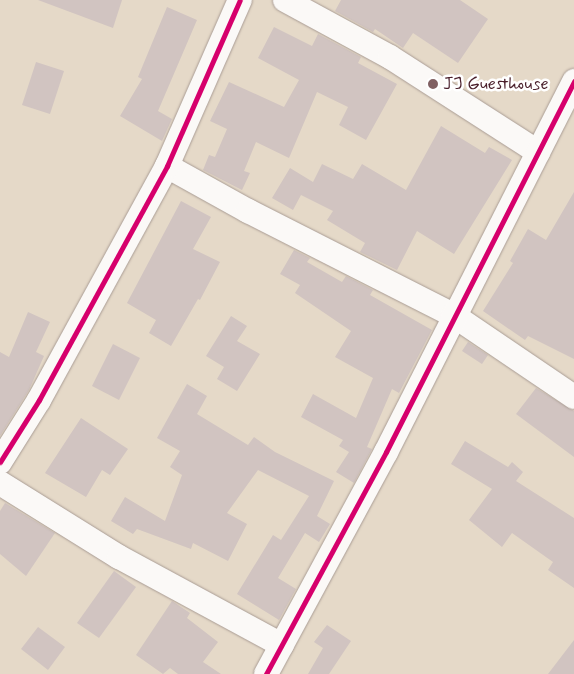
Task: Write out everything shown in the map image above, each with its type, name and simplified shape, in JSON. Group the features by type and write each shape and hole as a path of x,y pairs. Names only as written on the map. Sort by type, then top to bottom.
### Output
{"street":[{"path":"0,462 39,400 167,166 240,0"},
{"path":"285,0 390,57 538,152"},
{"path":"266,674 386,452 574,81"},
{"path":"167,166 248,211 454,315 574,397"},
{"path":"0,483 119,557 282,645"}],"building":[{"path":"38,0 122,0 113,28"},
{"path":"341,0 460,0 488,19 458,63 413,33 403,48 375,29 373,32 335,11"},
{"path":"167,7 197,20 158,111 172,119 162,141 120,116 142,79 138,77"},
{"path":"274,27 312,46 318,34 361,57 358,63 397,84 366,140 339,125 348,107 317,92 289,158 256,142 244,171 250,173 242,190 203,170 209,155 215,157 227,129 210,121 229,82 284,107 299,80 258,58"},
{"path":"36,62 64,71 50,114 22,105"},
{"path":"441,126 485,153 489,147 512,160 454,254 417,231 397,270 360,252 365,243 327,220 333,211 301,195 293,210 272,198 290,168 313,182 322,164 353,179 362,164 406,190"},
{"path":"574,192 574,359 528,336 525,340 483,311 513,263 510,261 528,229 546,240"},
{"path":"181,201 211,217 193,249 220,262 200,300 198,299 171,346 149,333 156,320 127,303"},
{"path":"294,250 310,258 307,262 342,282 346,276 373,290 370,295 432,330 399,393 392,389 367,447 372,449 354,483 336,472 349,452 339,446 343,440 301,417 313,394 356,418 373,378 335,357 351,331 295,293 300,285 280,274"},
{"path":"28,312 50,322 36,352 44,356 29,390 0,436 0,352 9,357"},
{"path":"231,316 247,326 237,341 260,354 237,391 217,379 224,367 206,356"},
{"path":"468,342 488,355 482,364 462,351"},
{"path":"113,344 140,358 119,400 92,386"},
{"path":"187,384 207,396 197,414 248,445 254,437 275,452 334,481 317,516 330,524 319,542 305,533 278,578 296,589 279,620 237,594 273,535 281,540 309,496 258,470 227,513 247,524 228,561 193,543 191,549 137,529 133,534 111,521 125,497 165,521 182,475 170,467 180,451 157,438"},
{"path":"536,388 574,411 574,457 516,414"},
{"path":"81,418 128,449 110,475 102,470 86,497 45,473"},
{"path":"465,441 508,467 512,462 523,472 516,481 574,518 574,588 548,570 553,562 512,533 502,547 469,520 492,489 451,464"},
{"path":"5,503 55,533 26,576 0,554 0,511"},
{"path":"114,571 136,587 99,638 77,623"},
{"path":"172,601 190,613 187,618 218,642 203,662 221,674 178,674 170,668 163,674 136,655"},
{"path":"327,625 351,641 329,674 308,674 323,648 314,642"},
{"path":"38,627 65,647 48,670 21,649"},
{"path":"574,640 574,674 548,674"}],"cycle path":[{"path":"0,462 39,400 167,166 240,0"},
{"path":"266,674 386,452 574,81"}],"place":[{"name":"JJ Guesthouse","path":"433,84"}]}
